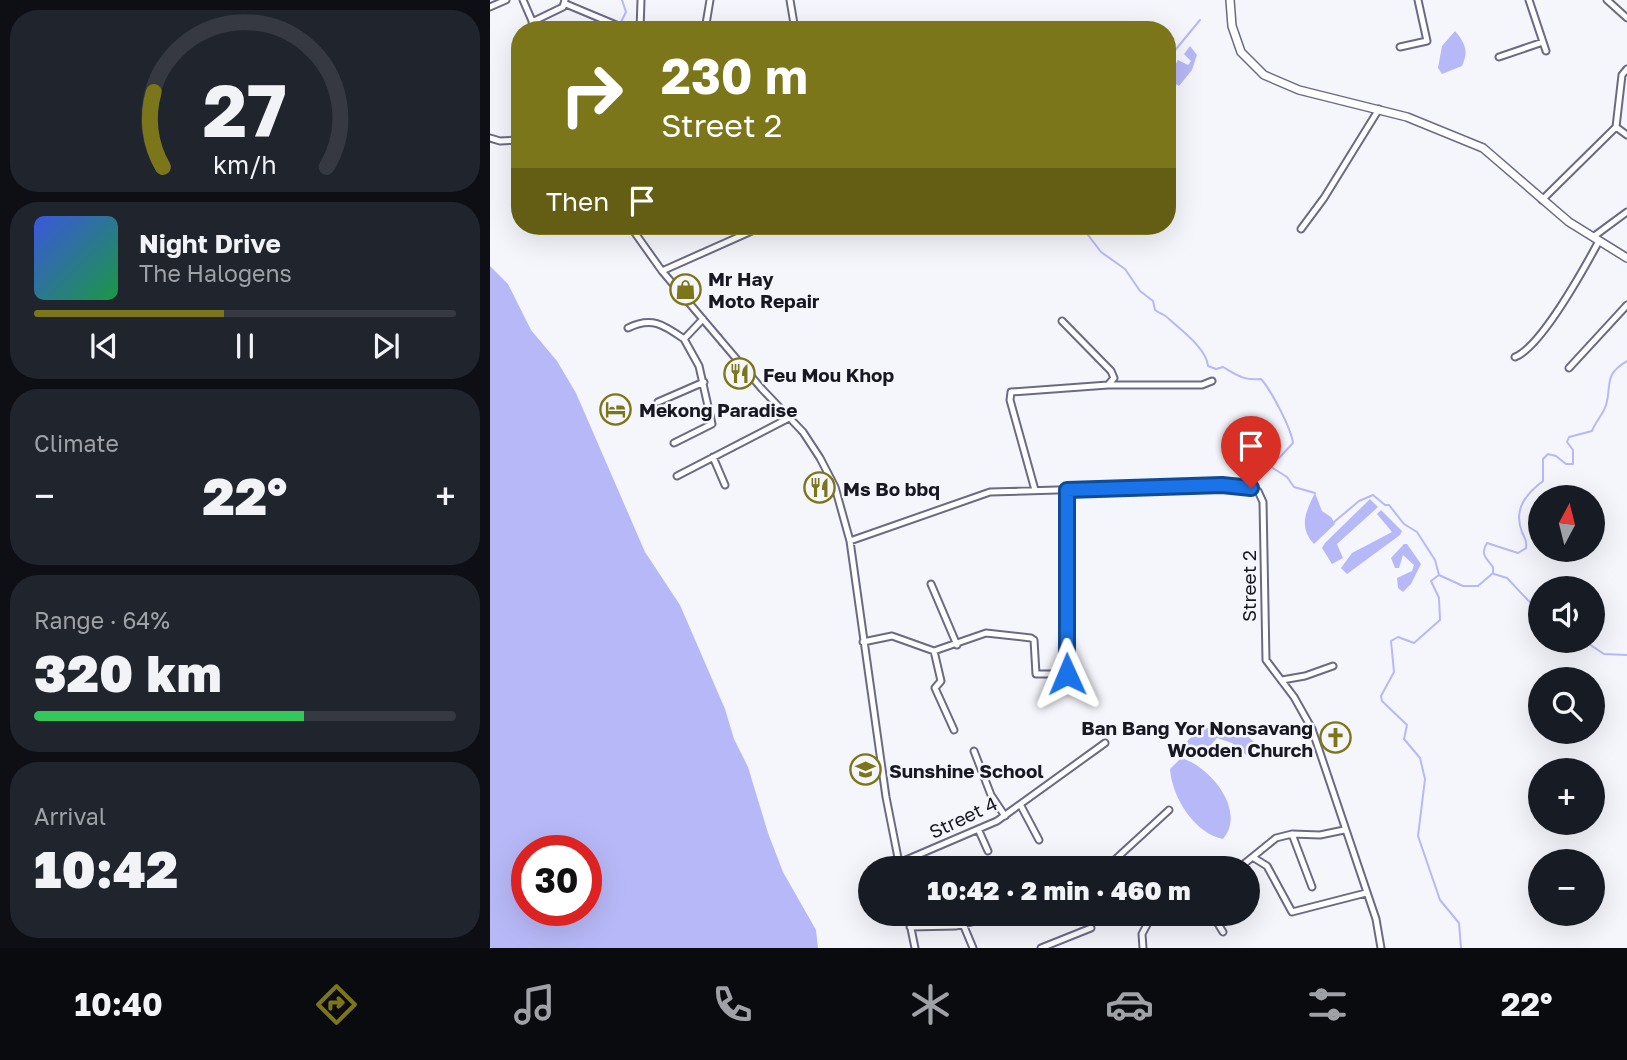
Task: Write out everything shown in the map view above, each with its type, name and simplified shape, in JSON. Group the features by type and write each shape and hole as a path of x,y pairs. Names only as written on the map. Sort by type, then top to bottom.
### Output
{"street":[{"path":"490,7 506,0"},
{"path":"523,0 532,21"},
{"path":"640,21 641,0"},
{"path":"706,21 710,0"},
{"path":"790,0 794,21"},
{"path":"1230,0 1232,26 1241,52 1264,75 1299,90 1379,109 1440,129 1483,148 1569,222 1627,258"},
{"path":"1399,47 1427,41 1419,0"},
{"path":"1529,0 1546,51"},
{"path":"1607,0 1627,18"},
{"path":"534,21 566,2 608,21"},
{"path":"1499,57 1543,42"},
{"path":"1542,200 1616,127 1622,75 1627,69"},
{"path":"1301,229 1324,198 1379,109"},
{"path":"1616,127 1627,135"},
{"path":"490,138 511,140"},
{"path":"1515,357 1525,353 1555,313 1596,239 1627,212"},
{"path":"636,235 662,271 789,418 820,458 835,487 850,541 886,797 897,856"},
{"path":"662,271 743,235"},
{"path":"1569,368 1627,305"},
{"path":"684,339 703,319"},
{"path":"628,328 648,320 657,322 684,339 692,351 704,382 712,424 674,443"},
{"path":"1062,321 1111,371 1114,378 1108,385"},
{"path":"1035,490 1010,400 1011,392 1108,385 1202,385 1212,380"},
{"path":"658,402 704,382"},
{"path":"677,476 789,418"},
{"path":"713,457 725,485"},
{"name":"Street 2","path":"850,541 976,496 1005,491 1222,485 1241,486 1258,491 1263,502 1266,660 1282,680 1312,729 1344,830 1377,919 1381,948"},
{"path":"863,642 892,636 934,651 986,633 1031,638 1034,640 1037,674 1067,674 1067,490"},
{"path":"931,584 957,645"},
{"path":"934,651 941,681 935,688 954,730"},
{"path":"1282,680 1305,676 1333,666"},
{"name":"Street 4","path":"920,856 979,831 1005,816 1105,743"},
{"path":"974,751 991,795 1005,816"},
{"path":"1021,806 1039,840"},
{"path":"1120,856 1170,810"},
{"path":"1256,856 1276,838 1292,834 1320,835 1344,830"},
{"path":"979,831 988,851"},
{"path":"1292,834 1312,887"},
{"path":"1260,862 1266,866 1292,912 1366,893"},
{"path":"915,948 910,927 928,926"},
{"path":"964,926 973,948"},
{"path":"1143,948 1145,926"},
{"path":"1219,926 1223,932"},
{"path":"1041,948 1091,928"}],"water":[{"path":"1455,31 1465,47 1464,61 1462,66 1442,74 1438,68 1442,46"},
{"path":"1190,46 1197,55 1192,70 1179,86 1176,84 1176,63 1178,60 1188,65 1191,61 1184,54"},
{"path":"490,266 508,284 531,330 557,361 576,393 645,552 680,605 748,767 783,872 816,930 818,948 490,948"},
{"path":"1315,493 1322,511 1331,517 1335,524 1314,544 1306,531 1305,519"},
{"path":"1370,499 1378,507 1337,544 1343,558 1332,564 1322,548"},
{"path":"1381,510 1402,531 1400,535 1347,574 1341,568 1352,553 1392,532 1377,514"},
{"path":"1407,544 1421,564 1411,584 1403,592 1398,588 1397,578 1412,571 1414,565 1403,555 1399,568 1395,568 1391,558"},
{"path":"1202,727 1246,735 1265,751 1265,757 1251,759 1232,743 1217,738 1200,757 1195,757 1185,747 1188,740"},
{"path":"1181,758 1203,770 1222,791 1231,816 1223,839 1212,835 1194,822 1180,802 1170,769"}],"waterway":[{"path":"622,0 626,12 622,21"},
{"path":"1176,49 1200,20"},
{"path":"1088,235 1101,252 1125,269 1140,291 1153,301 1155,310 1167,317 1198,347 1208,366 1216,369 1223,367 1245,378 1261,379 1280,410 1293,443 1279,458 1270,463 1271,467 1287,477 1294,487 1315,493"},
{"path":"1461,948 1459,923 1440,900 1418,836 1425,779 1420,758 1404,739 1407,725 1382,701 1381,696 1394,672 1391,641 1398,637 1414,643 1440,620 1439,598 1431,581 1439,575 1463,586 1478,586 1493,573 1493,567 1484,553 1487,543 1518,553 1526,548 1520,524 1520,509 1531,491 1543,481 1543,459 1548,454 1556,456 1566,464 1573,464 1573,450 1567,442 1569,437 1592,431 1606,405 1611,376 1627,361"},
{"path":"1334,522 1359,501 1373,495 1385,505 1389,505 1404,524 1417,532 1435,560 1439,575"},
{"path":"1494,574 1507,578 1528,600"},
{"path":"1602,653 1627,655"}],"place":[{"name":"Mr Hay Moto Repair","path":"685,289"},
{"name":"Feu Mou Khop","path":"740,374"},
{"name":"Mekong Paradise","path":"616,409"},
{"name":"Ms Bo bbq","path":"820,488"},
{"name":"Ban Bang Yor Nonsavang Wooden Church","path":"1336,738"},
{"name":"Sunshine School","path":"866,770"}],"route":[{"path":"1067,674 1067,490 1222,485 1251,488"}]}
